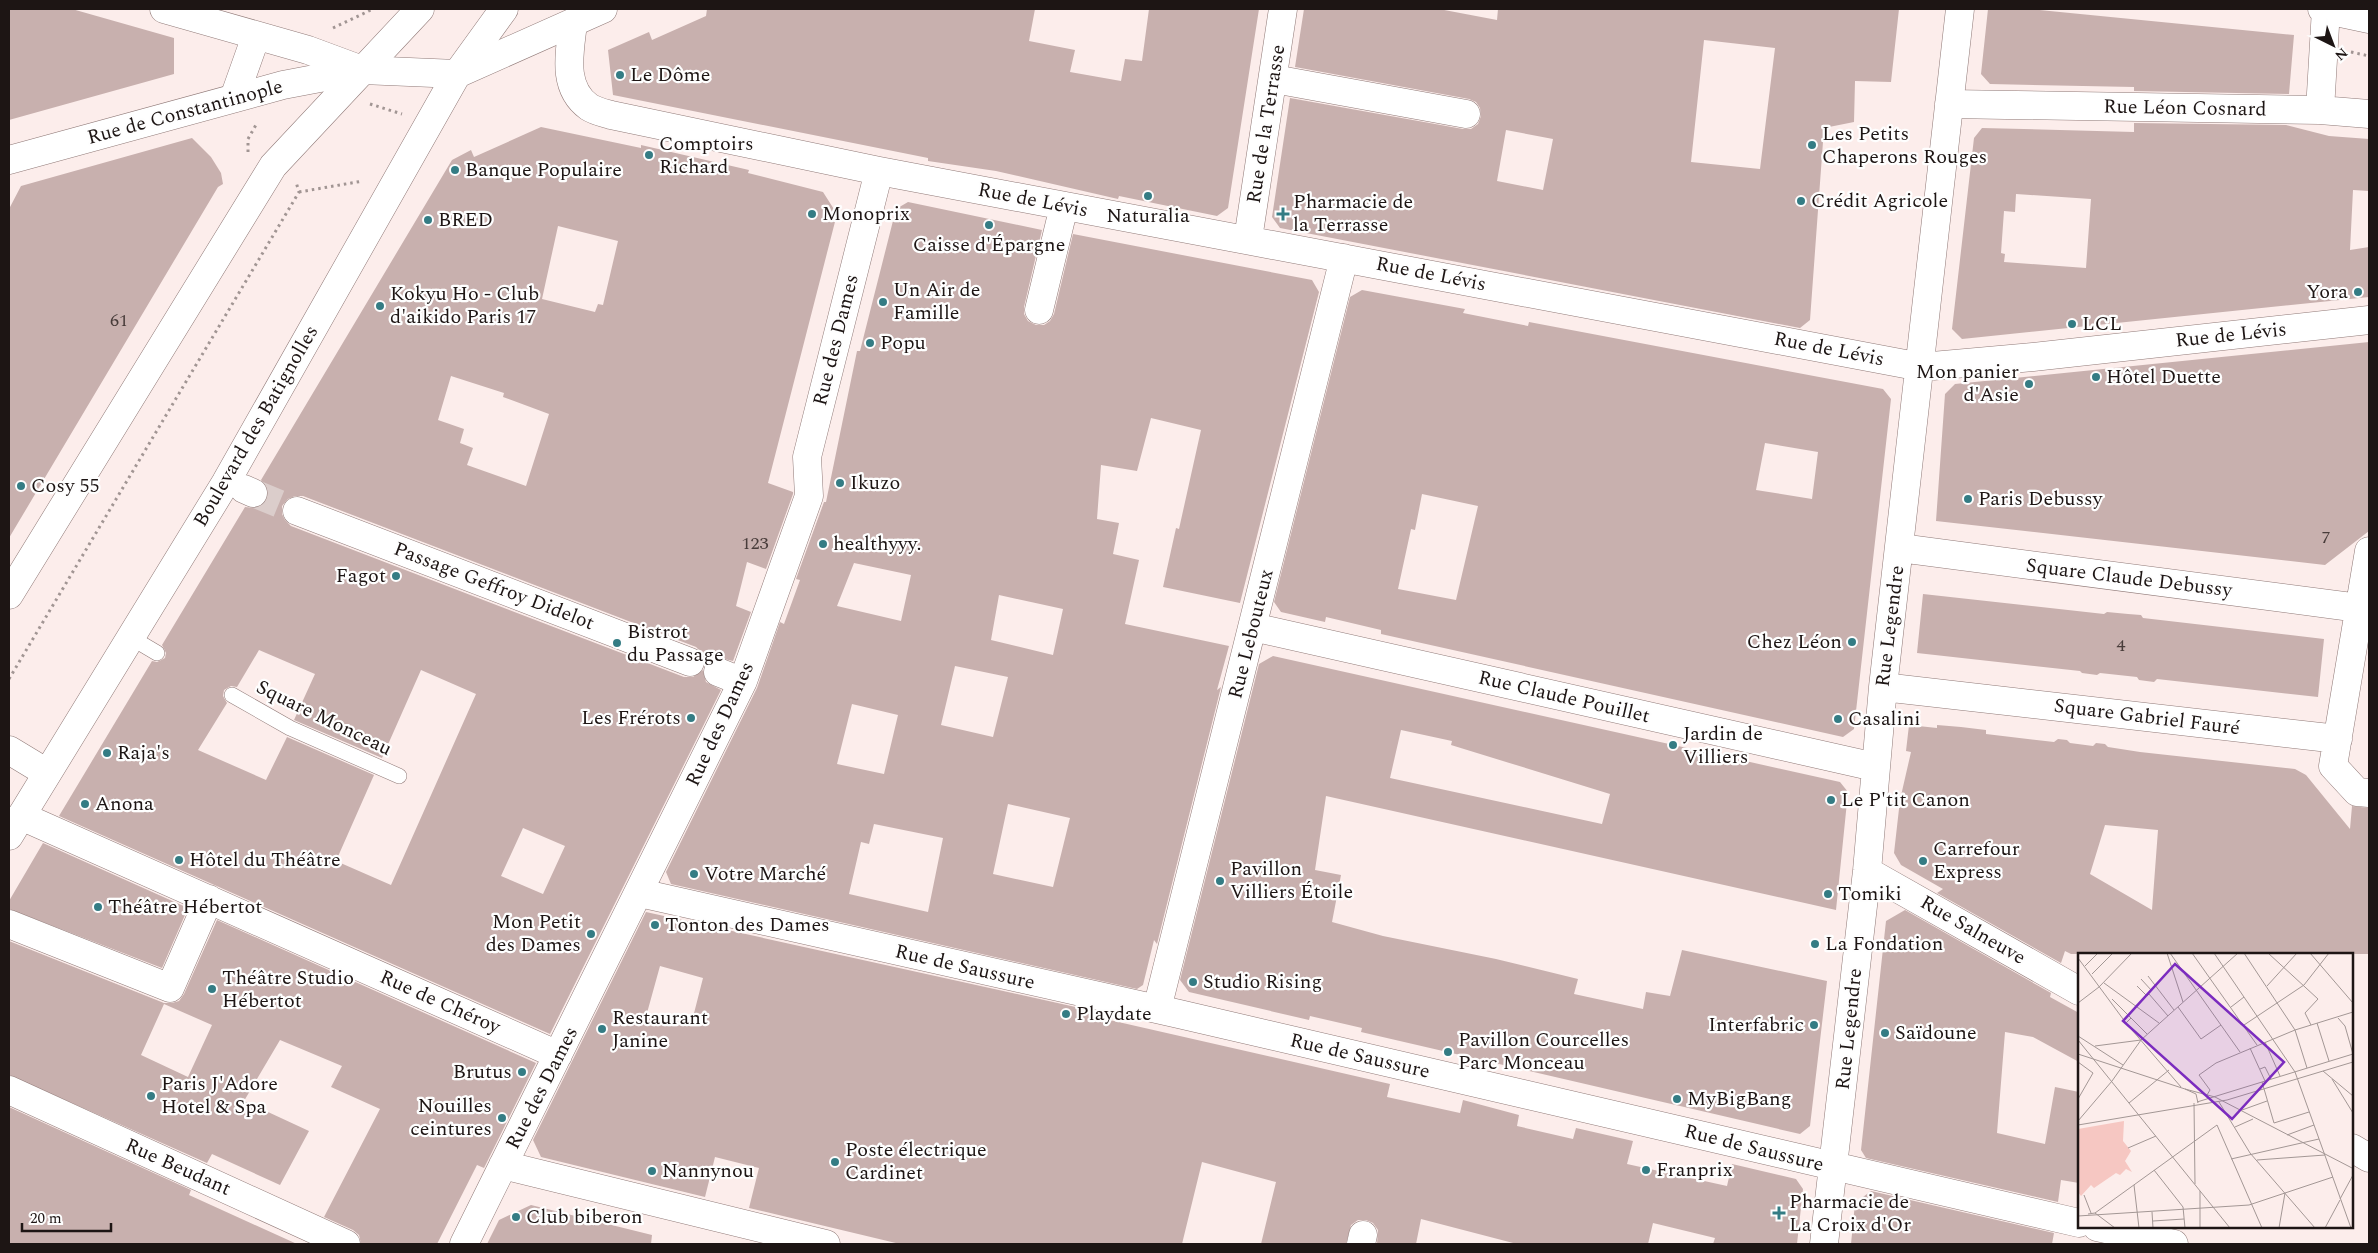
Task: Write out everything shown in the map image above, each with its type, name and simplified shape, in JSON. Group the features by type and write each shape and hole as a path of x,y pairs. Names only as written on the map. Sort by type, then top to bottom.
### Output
{"street":[{"path":"164,9 308,50 362,70 457,74 603,9"},
{"path":"9,595 273,166 420,9"},
{"name":"Boulevard des Batignolles","path":"15,826 226,482 457,74 504,9"},
{"name":"Rue de la Terrasse","path":"1248,239 1274,79 1283,9"},
{"name":"Rue Legendre","path":"1824,1244 1867,871 1883,687 1900,548 1915,397 1921,366 1960,9"},
{"path":"2320,110 2324,9 2369,19"},
{"name":"Rue de Lévis","path":"572,23 569,78 576,93 589,107 610,115 879,171 1921,366 2033,357 2369,320"},
{"path":"234,98 256,36"},
{"name":"Rue de Constantinople","path":"9,160 283,85 362,70"},
{"path":"1274,79 1466,114"},
{"name":"Rue Léon Cosnard","path":"1949,104 2320,110 2369,114"},
{"name":"Rue des Dames","path":"464,1244 640,893 743,682 809,496 807,457 879,171"},
{"path":"1039,310 1064,206"},
{"name":"Rue Lebouteux","path":"1157,1008 1246,625 1344,258"},
{"name":"Passage Geffroy Didelot","path":"297,511 690,662"},
{"name":"Square Claude Debussy","path":"1900,548 2359,608"},
{"path":"2369,550 2359,608 2359,671 2338,739 2334,766 2357,792 2369,793"},
{"name":"Rue Claude Pouillet","path":"1246,625 1875,767"},
{"name":"Square Gabriel Fauré","path":"1883,687 2338,739"},
{"path":"9,750 47,773"},
{"name":"Rue de Chéroy","path":"15,826 210,899 558,1055"},
{"name":"Rue Salneuve","path":"1867,871 2078,990"},
{"name":"Rue de Saussure","path":"640,893 1157,1008 2078,1223"},
{"path":"9,924 170,988 210,899"},
{"name":"Rue Beudant","path":"9,1090 346,1244"},
{"path":"2353,1149 2369,1158"},
{"path":"503,1165 826,1244"},
{"path":"2101,1228 2174,1244"}],"lane":[{"path":"130,637 157,653"},
{"name":"Square Monceau","path":"232,695 290,728 399,776"}],"path":[{"path":"324,32 372,9"},
{"path":"364,102 400,114"},
{"path":"248,153 246,150 248,139 260,117"},
{"path":"9,679 299,192 366,179"}],"building":[{"path":"9,9 72,9 174,38 174,74 9,120"},
{"path":"707,9 1035,9 1029,41 1075,50 1070,72 1121,81 1125,59 1142,61 1149,9 1259,9 1228,208 1217,216 1119,196 1118,199 996,171 928,161 928,158 613,95 608,50 649,32 652,40 706,16"},
{"path":"1304,9 1439,9 1497,20 1498,9 1899,9 1891,82 1855,81 1854,122 1824,128 1810,320 1800,328 1280,228 1272,217 1290,98 1463,129 1471,129 1478,124 1481,116 1480,108 1476,102 1469,99 1295,67","holes":["1704,40 1775,48 1760,169 1691,162","1506,130 1553,139 1543,190 1497,181"]},
{"path":"1988,9 2030,9 2294,35 2289,94 2134,91 2134,87 1990,84 1981,74"},
{"path":"2134,123 2286,125 2329,136 2369,139 2369,191 2353,190 2350,250 2369,247 2369,297 1962,339 1952,329 1974,138 1982,128 2134,132","holes":["2016,194 2091,199 2086,268 2004,262 2005,254 2001,253 2004,211 2015,212"]},
{"path":"541,127 641,148 641,145 749,170 748,173 823,192 837,214 768,483 793,492 793,494 766,569 747,562 736,606 751,612 733,661 716,657 709,659 705,664 702,653 696,647 303,496 295,496 288,499 282,506 282,514 291,526 684,677 693,677 703,670 706,682 721,690 550,1034 59,816 152,661 157,662 165,658 166,653 162,645 245,507 255,508 263,505 267,500 268,491 261,480 452,160 471,150 474,157","holes":["558,226 618,241 603,305 598,304 595,312 542,299","451,376 504,393 503,397 549,414 526,486 467,465 473,448 460,443 464,429 438,420","259,650 315,674 294,720 382,758 421,670 476,694 391,885 336,861 374,775 287,737 266,780 198,750 227,703 223,696 224,690 231,686 237,687","523,828 565,846 543,894 501,876"]},
{"path":"192,138 211,157 221,173 223,184 218,187 9,538 9,209 21,186"},
{"path":"908,202 1042,230 1024,307 1024,314 1028,321 1036,325 1044,325 1050,321 1054,314 1073,234 1312,280 1319,292 1240,603 1163,587 1176,528 1179,529 1201,430 1151,418 1137,471 1101,465 1097,519 1119,523 1113,554 1139,560 1125,624 1229,646 1217,690 1221,687 1157,944 1154,940 1143,985 1137,989 671,884 666,872 757,688 780,622 784,624 800,580 796,579 824,502 826,502 857,351 860,351 896,209","holes":["854,563 911,575 901,621 837,606","999,595 1063,609 1053,655 991,640","955,666 1008,677 993,737 941,725","852,704 898,715 884,774 837,764","1008,804 1070,818 1053,887 993,874","874,824 943,838 928,912 849,894 861,842 869,844"]},
{"path":"1362,290 1465,309 1463,313 1528,326 1529,322 1883,389 1891,399 1854,729 1843,737 1381,634 1381,630 1326,617 1325,622 1281,612 1274,602 1350,297","holes":["1765,443 1818,452 1812,499 1756,490","1422,494 1478,506 1456,600 1398,589 1411,529 1415,530"]},
{"path":"2369,342 2369,531 2325,565 1936,521 1945,394 1955,384"},
{"path":"1923,594 2104,614 2107,612 2141,615 2143,618 2324,639 2318,697 2157,679 2154,682 2139,680 2137,677 2100,673 2097,675 2080,671 1917,653"},
{"path":"1273,656 1840,782 1848,792 1836,910 1326,796 1315,870 1341,875 1332,922 1383,936 1496,959 1578,979 1574,994 1643,1009 1646,992 1670,996 1682,950 1827,981 1810,1126 1800,1134 1361,1032 1362,1028 1310,1016 1309,1020 1189,992 1180,980 1259,664","holes":["1401,730 1452,741 1451,745 1610,794 1602,824 1390,778"]},
{"path":"1909,725 1937,728 1937,725 1986,730 1986,734 2054,742 2058,739 2067,740 2070,743 2093,746 2096,743 2105,744 2108,747 2140,752 2295,769 2306,775 2350,829 2352,806 2369,808 2369,954 2071,954 2065,951 2061,963 1937,893 1943,889 1901,865 1894,853 1900,800 1911,752 1906,751","holes":["2105,825 2158,830 2152,910 2090,874"]},
{"name":"Théâtre Hébertot","path":"43,843 188,908 162,968 9,909 9,901"},
{"path":"1905,910 2051,993 2050,997 2078,1012 2078,1061 2033,1037 2005,1032 1997,1133 2045,1144 2055,1087 2078,1092 2078,1183 2061,1180 2058,1202 1866,1158 1861,1150 1886,921"},
{"path":"646,912 1098,1012 1092,1016 1390,1084 1387,1097 1460,1113 1463,1100 1519,1115 1517,1126 1573,1139 1576,1128 1633,1141 1627,1164 1727,1186 1732,1164 1796,1179 1803,1189 1797,1244 1713,1244 1715,1238 1653,1223 1648,1244 1517,1244 1421,1219 1416,1244 1377,1244 1378,1230 1373,1223 1366,1220 1358,1220 1351,1225 1346,1244 1261,1244 1276,1182 1202,1162 1182,1244 900,1244 749,1208 759,1168 715,1157 705,1197 541,1157 533,1140","holes":["660,966 703,978 691,1025 647,1013"]},
{"path":"217,920 536,1063 484,1168 477,1165 437,1244 361,1244 359,1235 353,1230 324,1217 380,1109 331,1087 342,1066 280,1040 244,1101 309,1131 280,1185 212,1154 207,1163 9,1075 9,941 164,1003 179,1001 184,994","holes":["164,1004 212,1025 188,1077 141,1055"]},
{"path":"9,1107 191,1190 189,1195 297,1244 9,1244"},
{"path":"1871,1191 2054,1233 2052,1244 1851,1244 1855,1203"},
{"path":"531,1205 652,1235 651,1244 487,1244 499,1220"}],"tunnel":[{"path":"253,493 297,511"}],"place":[{"name":"Le Dôme","path":"620,75"},
{"name":"Les Petits Chaperons Rouges","path":"1812,145"},
{"name":"Comptoirs Richard","path":"649,155"},
{"name":"Banque Populaire","path":"455,170"},
{"name":"Naturalia","path":"1148,196"},
{"name":"Crédit Agricole","path":"1801,201"},
{"name":"Monoprix","path":"812,214"},
{"name":"Pharmacie de la Terrasse","path":"1283,214"},
{"name":"BRED","path":"428,220"},
{"name":"Caisse d'Épargne","path":"989,225"},
{"name":"Yora","path":"2358,292"},
{"name":"Un Air de Famille","path":"883,302"},
{"name":"Kokyu Ho - Club d'aikido Paris 17","path":"380,306"},
{"name":"LCL","path":"2072,324"},
{"name":"Popu","path":"870,343"},
{"name":"Hôtel Duette","path":"2096,377"},
{"name":"Mon panier d'Asie","path":"2029,384"},
{"name":"Ikuzo","path":"840,483"},
{"name":"Cosy 55","path":"21,486"},
{"name":"Paris Debussy","path":"1968,499"},
{"name":"healthyyy.","path":"823,544"},
{"name":"Fagot","path":"396,576"},
{"name":"Chez Léon","path":"1852,642"},
{"name":"Bistrot du Passage","path":"617,643"},
{"name":"Les Frérots","path":"691,718"},
{"name":"Casalini","path":"1838,719"},
{"name":"Jardin de Villiers","path":"1673,745"},
{"name":"Raja's","path":"107,753"},
{"name":"Le P'tit Canon","path":"1831,800"},
{"name":"Anona","path":"85,804"},
{"name":"Hôtel du Théâtre","path":"179,860"},
{"name":"Carrefour Express","path":"1923,861"},
{"name":"Votre Marché","path":"694,874"},
{"name":"Pavillon Villiers Étoile","path":"1220,881"},
{"name":"Tomiki","path":"1828,894"},
{"name":"Théâtre Hébertot","path":"98,907"},
{"name":"Tonton des Dames","path":"655,925"},
{"name":"Mon Petit des Dames","path":"591,934"},
{"name":"La Fondation","path":"1815,944"},
{"name":"Studio Rising","path":"1193,982"},
{"name":"Théâtre Studio Hébertot","path":"212,989"},
{"name":"Playdate","path":"1066,1014"},
{"name":"Interfabric","path":"1814,1025"},
{"name":"Restaurant Janine","path":"602,1029"},
{"name":"Saïdoune","path":"1885,1033"},
{"name":"Pavillon Courcelles Parc Monceau","path":"1448,1052"},
{"name":"Brutus","path":"522,1072"},
{"name":"Paris J'Adore Hotel & Spa","path":"151,1096"},
{"name":"MyBigBang","path":"1677,1099"},
{"name":"Nouilles ceintures","path":"502,1118"},
{"name":"Poste électrique Cardinet","path":"835,1162"},
{"name":"Franprix","path":"1646,1170"},
{"name":"Nannynou","path":"652,1171"},
{"name":"Pharmacie de La Croix d'Or","path":"1779,1213"},
{"name":"Club biberon","path":"516,1217"}]}
